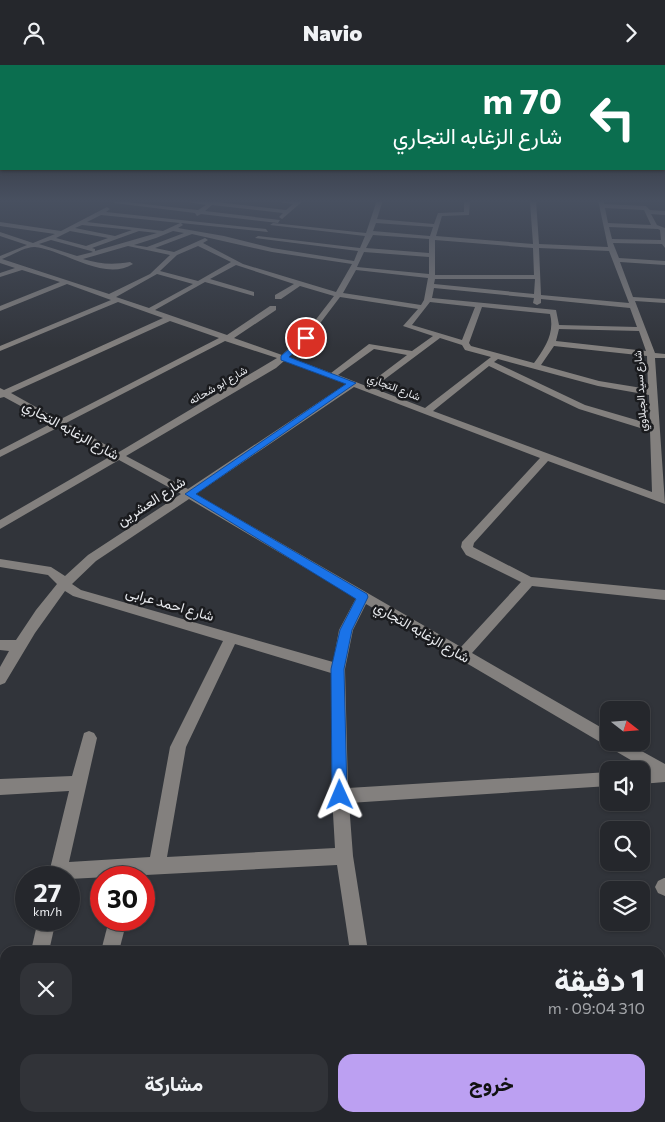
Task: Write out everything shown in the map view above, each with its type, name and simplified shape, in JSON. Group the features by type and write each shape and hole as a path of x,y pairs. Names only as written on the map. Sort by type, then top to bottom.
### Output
{"street":[{"path":"0,260 24,249"},
{"path":"52,249 104,266 130,264"},
{"path":"90,249 100,253"},
{"path":"78,258 112,249"},
{"path":"150,249 175,254"},
{"path":"0,349 114,299 156,272 175,254 185,249"},
{"path":"210,249 238,264 337,295 426,304 479,305 554,313 556,327 552,343 536,366"},
{"path":"257,254 264,249"},
{"path":"267,249 354,266 432,277 538,277"},
{"path":"357,249 433,255"},
{"path":"433,249 431,286 426,304 407,326 465,343 468,348 496,356 598,383 654,393"},
{"path":"536,249 538,310"},
{"name":"شارع سيد الجبلاوي","path":"613,249 651,355 655,429 660,445 662,500"},
{"name":"شارع ابو شحاته","path":"0,525 284,358 315,328 363,250"},
{"name":"شارع التجاري","path":"0,260 284,358 662,500"},
{"path":"149,311 202,282 249,260"},
{"path":"617,260 665,263"},
{"path":"0,275 21,268"},
{"path":"156,272 251,294"},
{"path":"0,309 67,282"},
{"path":"278,297 299,284"},
{"path":"431,286 632,302 665,301"},
{"path":"465,343 479,305"},
{"path":"0,454 225,338 273,308"},
{"path":"1,393 169,318"},
{"path":"556,327 643,329"},
{"path":"367,389 438,336"},
{"path":"552,343 665,357"},
{"path":"332,376 372,345 413,354"},
{"path":"426,411 496,356"},
{"path":"488,363 582,407 655,429"},
{"name":"شارع العشرين","path":"0,679 46,603 63,583 92,558 352,383"},
{"name":"شارع الزغابه التجاري","path":"1,393 189,494 600,735"},
{"path":"546,457 468,542 466,547 470,552 529,581 665,595"},
{"name":"شارع احمد عرابى","path":"0,563 51,571 66,587 77,593 338,669"},
{"path":"462,655 529,581"},
{"path":"358,946 344,856 340,795 338,669 346,630 363,597"},
{"path":"232,637 178,747 157,866 344,856"},
{"path":"0,645 20,646"},
{"path":"59,866 89,738"},
{"path":"627,751 665,774"},
{"path":"650,776 665,774"},
{"path":"340,795 600,780"},
{"path":"0,787 78,783"},
{"path":"41,946 45,931"},
{"path":"111,946 115,931"}],"route":[{"path":"306,338 284,358 352,383 189,494 363,597 346,630 338,669 340,795"}]}
